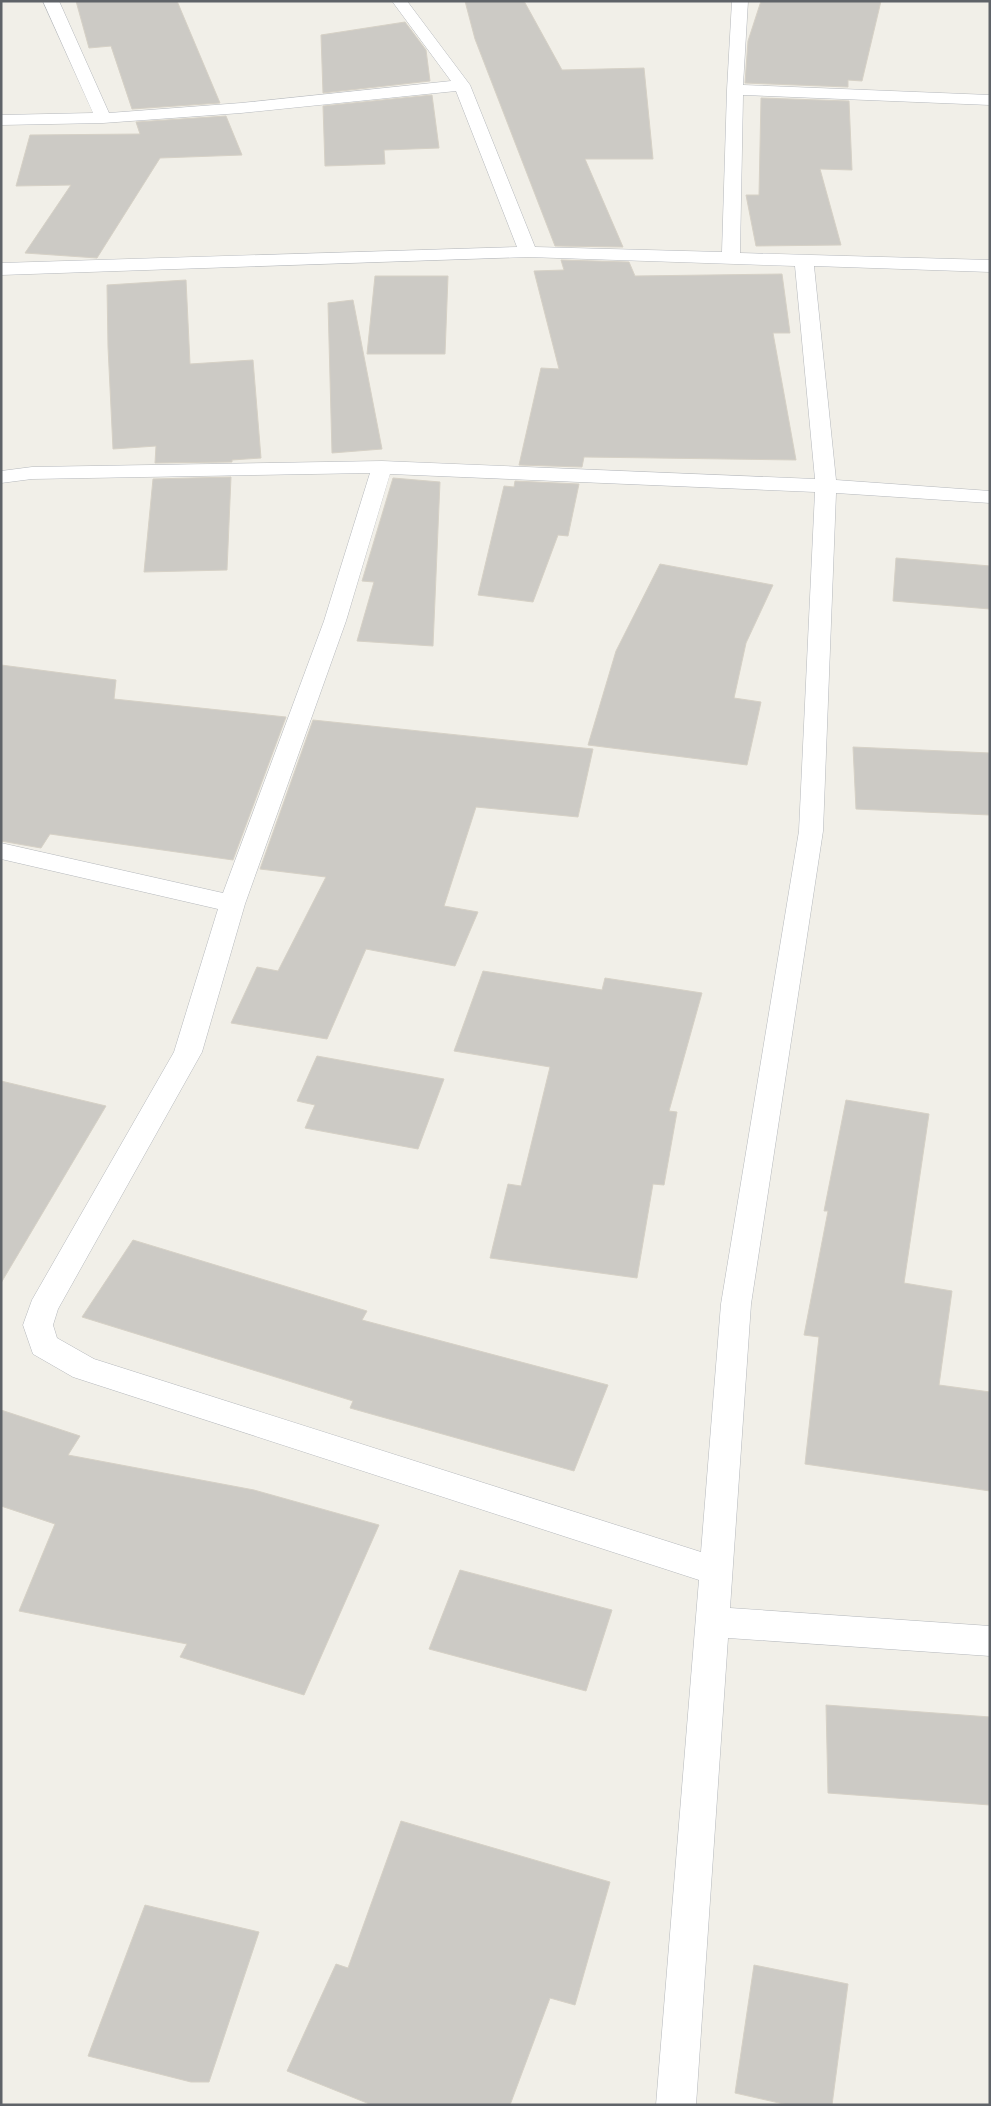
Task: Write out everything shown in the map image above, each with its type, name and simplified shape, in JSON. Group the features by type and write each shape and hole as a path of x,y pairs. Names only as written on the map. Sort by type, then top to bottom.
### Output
{"street":[{"path":"51,1 103,118"},
{"path":"398,1 462,85 528,252"},
{"path":"731,257 735,90 740,1"},
{"path":"1,120 103,118 241,108 462,85"},
{"path":"735,90 990,100"},
{"path":"1,269 528,252 990,266"},
{"path":"676,2105 736,1304 811,831 826,486 804,260"},
{"path":"382,467 334,620 232,904 188,1052 43,1308 38,1325 44,1344 84,1368 716,1571"},
{"path":"1,477 32,473 382,467 826,486 990,497"},
{"path":"1,851 232,904"},
{"path":"713,1622 990,1641"}],"building":[{"path":"76,1 177,1 220,103 132,109 111,46 89,48"},
{"path":"465,1 524,1 562,70 644,68 653,159 585,159 623,247 555,246 475,39"},
{"path":"761,1 881,1 862,81 848,80 848,87 745,83 748,41"},
{"path":"405,22 426,50 430,81 323,93 321,35"},
{"path":"432,95 439,148 384,150 385,164 325,166 323,106"},
{"path":"761,98 849,101 852,170 820,169 841,245 756,246 746,195 759,195"},
{"path":"226,116 242,155 160,158 97,258 25,253 71,185 16,186 30,135 140,134 136,122"},
{"path":"561,260 629,262 635,276 782,274 790,333 773,333 796,460 584,457 582,467 519,465 541,368 559,369 534,271 564,270"},
{"path":"375,276 448,276 445,354 367,354"},
{"path":"186,280 190,364 253,360 261,458 232,460 232,462 155,463 156,446 113,449 107,285"},
{"path":"353,300 382,449 332,453 328,303"},
{"path":"231,477 227,570 144,572 153,479"},
{"path":"393,478 440,482 433,646 357,641 374,582 362,581"},
{"path":"515,481 579,484 568,536 558,535 533,602 478,595 504,486 514,487"},
{"path":"896,558 990,566 990,609 893,601"},
{"path":"660,564 773,585 746,643 734,698 761,702 747,765 588,745 616,651"},
{"path":"1,665 116,680 114,699 286,717 233,860 50,834 41,848 1,841"},
{"path":"313,720 593,749 578,817 476,807 444,906 478,912 455,966 366,949 327,1039 231,1023 257,967 278,971 326,877 260,869"},
{"path":"853,747 990,753 990,815 856,809"},
{"path":"483,971 602,990 605,978 702,993 669,1111 677,1112 664,1185 653,1184 637,1278 490,1258 508,1184 521,1186 550,1067 454,1051"},
{"path":"317,1056 444,1079 418,1149 305,1128 315,1105 297,1101"},
{"path":"1,1081 106,1106 1,1283"},
{"path":"846,1100 929,1114 904,1283 952,1291 939,1385 990,1392 990,1491 805,1464 819,1337 804,1335 828,1211 824,1211"},
{"path":"133,1240 367,1311 362,1320 608,1385 574,1471 350,1408 353,1401 82,1317"},
{"path":"1,1410 80,1436 68,1455 254,1490 379,1525 304,1695 180,1657 187,1644 19,1611 55,1524 1,1506"},
{"path":"460,1570 612,1610 586,1691 429,1649"},
{"path":"826,1705 990,1717 990,1805 828,1793"},
{"path":"401,1821 610,1882 575,2005 550,1998 510,2105 372,2105 287,2071 336,1964 348,1968"},
{"path":"145,1905 259,1932 209,2082 191,2082 88,2056"},
{"path":"754,1965 848,1984 832,2105 788,2105 735,2093"}]}
